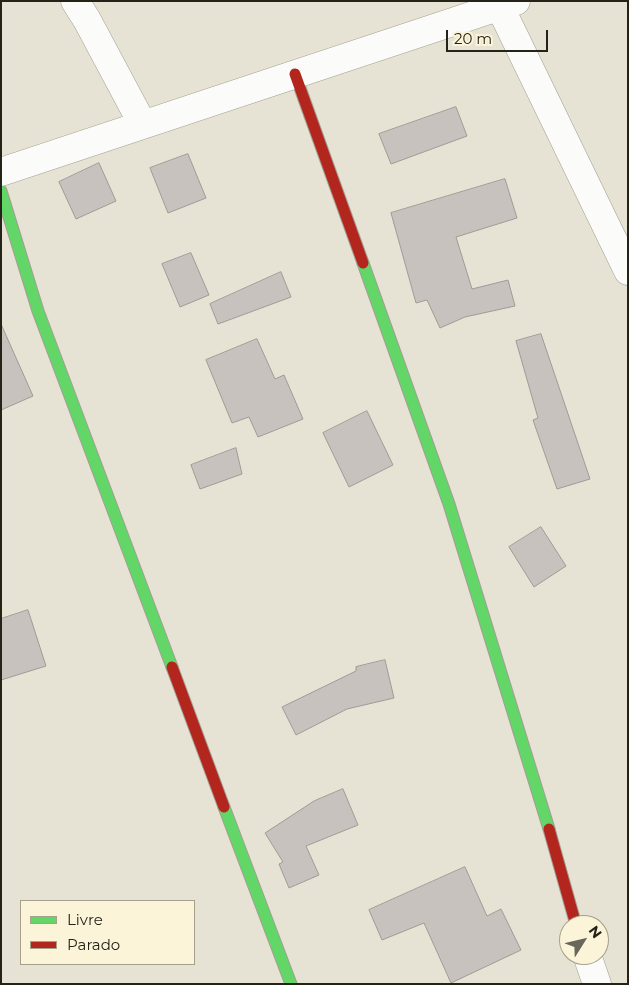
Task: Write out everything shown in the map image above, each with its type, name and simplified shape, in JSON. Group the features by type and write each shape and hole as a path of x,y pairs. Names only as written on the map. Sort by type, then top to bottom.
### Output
{"street":[{"path":"75,1 88,20 143,125"},
{"path":"1,172 501,3 628,271"},
{"path":"295,74 449,504 541,801 573,915"},
{"path":"1,191 38,310 291,984"},
{"path":"590,965 597,984"}],"building":[{"path":"456,107 467,136 391,164 379,134"},
{"path":"188,154 206,198 168,213 150,168"},
{"path":"99,163 116,201 76,219 59,182"},
{"path":"505,179 517,218 456,237 472,289 508,280 515,306 465,317 440,328 427,300 416,303 391,213"},
{"path":"191,253 209,295 180,307 162,264"},
{"path":"281,272 291,297 218,324 210,304"},
{"path":"1,324 33,396 1,410"},
{"path":"541,334 590,479 557,489 533,420 538,418 516,341"},
{"path":"257,339 275,379 284,375 303,419 258,437 249,417 232,423 206,360"},
{"path":"367,411 393,465 349,487 323,433"},
{"path":"236,448 242,474 200,489 191,465"},
{"path":"541,527 566,566 534,587 509,547"},
{"path":"28,610 46,666 1,680 1,619"},
{"path":"385,660 394,698 347,709 296,735 282,707 356,671 356,667"},
{"path":"343,789 358,825 306,846 319,875 289,888 279,864 283,862 265,833 314,801"},
{"path":"465,867 487,916 501,909 521,950 451,983 424,923 382,940 369,910"}],"traffic: fast":[{"path":"1,191 38,311 172,667"},
{"path":"363,263 449,504 549,829"},
{"path":"224,807 291,984"}],"traffic: jam":[{"path":"295,74 363,263"},
{"path":"172,667 224,807"},
{"path":"549,829 573,915"}]}
